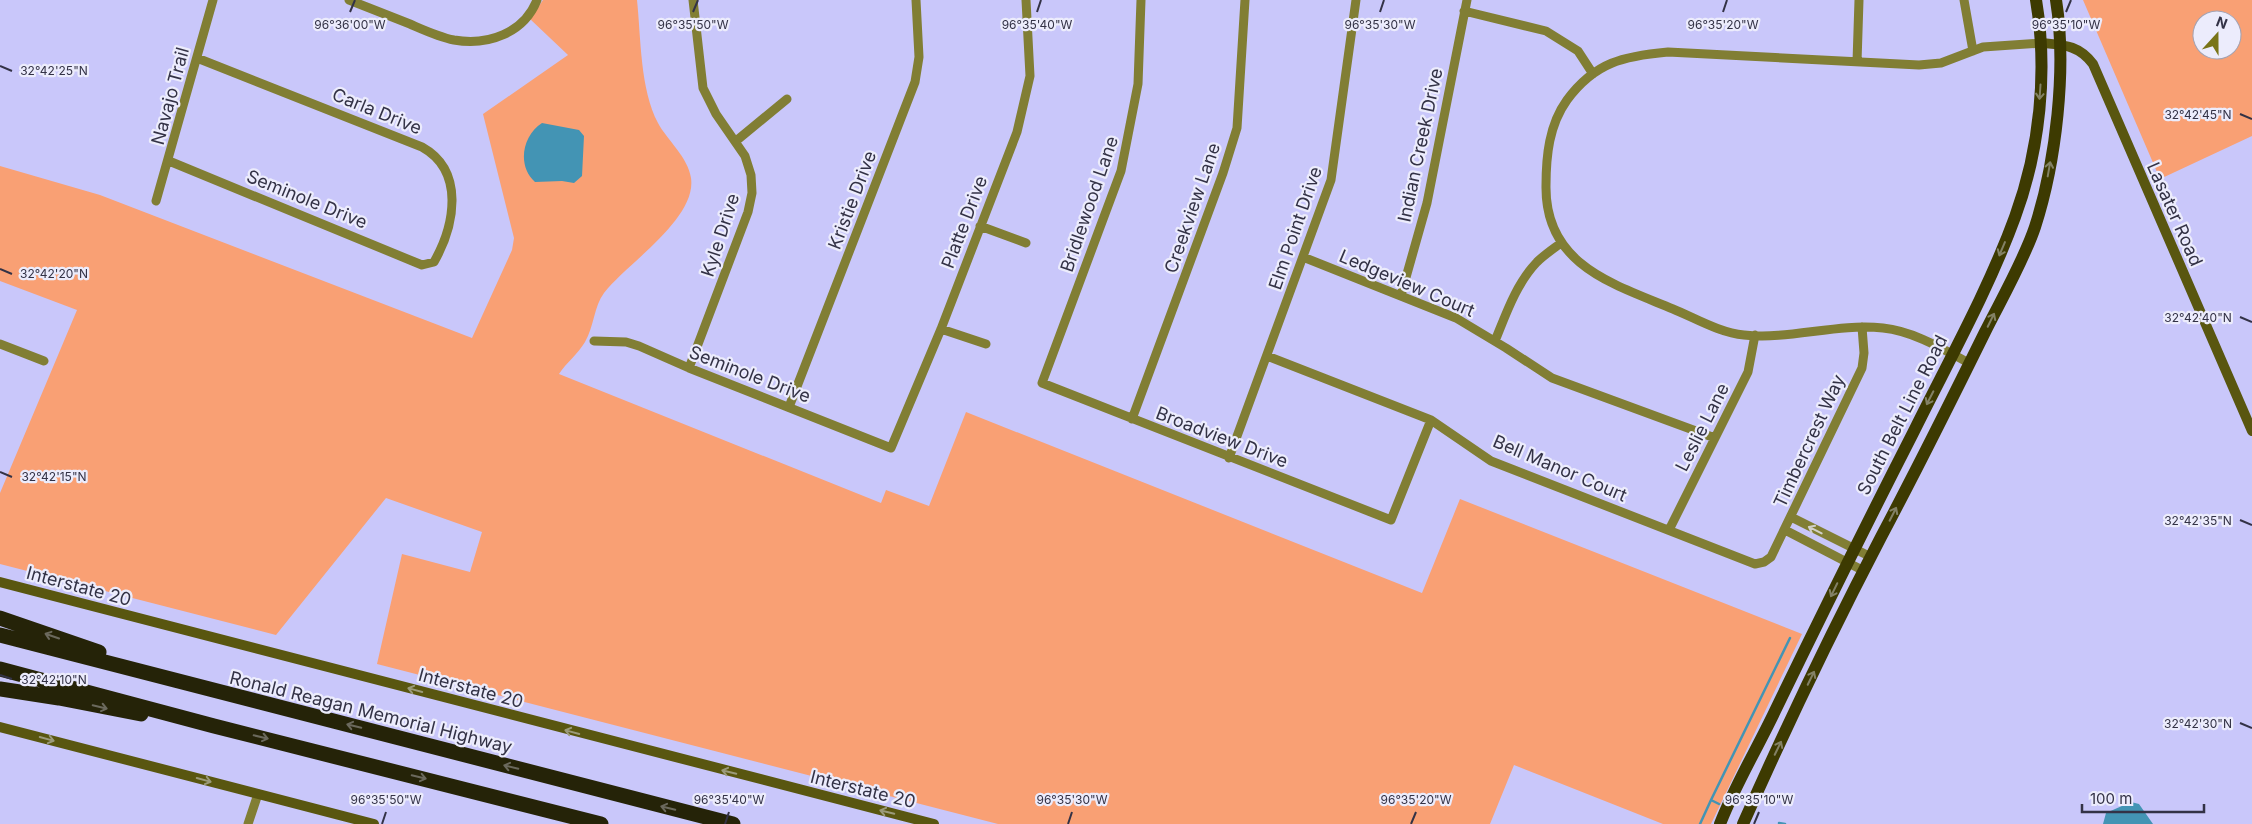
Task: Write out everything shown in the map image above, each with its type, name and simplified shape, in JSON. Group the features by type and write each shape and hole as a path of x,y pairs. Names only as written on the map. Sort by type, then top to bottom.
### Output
{"highway":[{"path":"0,618 180,682"},
{"name":"Ronald Reagan Memorial Highway","path":"0,635 733,824"},
{"path":"0,669 214,726 601,824"},
{"path":"0,689 214,726"}],"main road":[{"name":"South Belt Line Road","path":"1720,824 1996,264 2015,216 2032,156 2036,132 2042,43 2036,0"},
{"name":"South Belt Line Road","path":"1743,824 1790,722 1871,557 1970,364 2034,228 2047,178 2055,131 2060,45 2056,0"},
{"name":"Lasater Road","path":"2042,43 2068,45 2086,54 2093,64 2251,424"},
{"name":"Interstate 20","path":"0,582 934,824"},
{"path":"1774,715 1790,722"},
{"path":"0,727 374,824"},
{"path":"1752,761 1768,768"}],"street":[{"name":"Navajo Trail","path":"156,201 169,161 213,0"},
{"path":"349,0 437,35 454,40 470,41 485,40 514,31 529,15 537,0"},
{"name":"Kyle Drive","path":"689,368 748,212 752,193 751,175 745,156 716,114 703,88 693,0"},
{"name":"Kristie Drive","path":"790,407 916,82 919,57 916,0"},
{"name":"Platte Drive","path":"891,448 941,329 1017,132 1030,76 1026,0"},
{"name":"Bridlewood Lane","path":"1042,383 1121,172 1138,84 1141,0"},
{"name":"Creekview Lane","path":"1132,419 1223,173 1236,128 1245,0"},
{"name":"Elm Point Drive","path":"1228,458 1331,180 1356,0"},
{"name":"Indian Creek Drive","path":"1401,295 1427,203 1466,0"},
{"path":"1857,62 1859,0"},
{"path":"1964,0 1973,51"},
{"path":"1464,11 1546,31 1578,51 1592,74"},
{"path":"1970,364 1908,333 1884,328 1849,326 1755,336 1742,335 1718,328 1610,283 1589,272 1571,256 1552,223 1546,197 1546,165 1551,133 1562,107 1579,83 1602,67 1633,55 1668,52 1919,65 1940,63 1983,48 2042,43"},
{"name":"Carla Drive","path":"197,58 413,143 435,154 442,162 448,174 452,197 452,217 441,250 434,262"},
{"path":"736,141 787,99"},
{"name":"Seminole Drive","path":"169,161 422,265 434,262"},
{"path":"980,226 1026,244"},
{"path":"1495,341 1511,302 1523,280 1537,262 1562,243"},
{"name":"Ledgeview Court","path":"1303,257 1456,318 1552,378 1715,438"},
{"name":"Timbercrest Way","path":"1764,562 1771,557 1785,530 1862,368 1864,353 1862,327"},
{"path":"941,329 986,344"},
{"name":"Leslie Lane","path":"1669,530 1748,372 1755,336"},
{"name":"Seminole Drive","path":"594,341 626,342 891,448"},
{"path":"0,344 44,361"},
{"name":"Bell Manor Court","path":"1267,356 1431,420 1491,460 1755,564 1764,562"},
{"name":"Broadview Drive","path":"1042,383 1228,458 1391,520 1431,420"},
{"path":"1791,517 1871,557"},
{"path":"1785,530 1864,571"},
{"path":"248,824 258,794"}],"shaded area":[{"path":"543,0 637,0 644,79 652,110 658,123 686,163 691,178 690,194 683,209 658,240 614,281 604,293 598,304 585,342 559,374 881,503 886,490 929,506 966,412 1422,593 1460,499 1802,634 1711,824 1663,824 1514,765 1490,824 998,824 377,664 402,554 470,572 482,532 386,498 276,635 0,564 0,493 77,310 0,281 0,166 100,195 472,338 512,250 514,238 483,114 568,55 530,19"},
{"path":"2083,0 2252,0 2252,136 2160,179"}],"water":[{"path":"542,123 579,130 584,136 582,176 574,183 562,181 535,182 529,175 524,160 526,143 530,135"},
{"path":"2131,802 2139,804 2153,824 2103,824 2106,813"}],"waterway":[{"path":"1711,800 1790,638"},
{"path":"1700,824 1711,800 1719,804"},
{"path":"1779,823 1785,824"}]}
